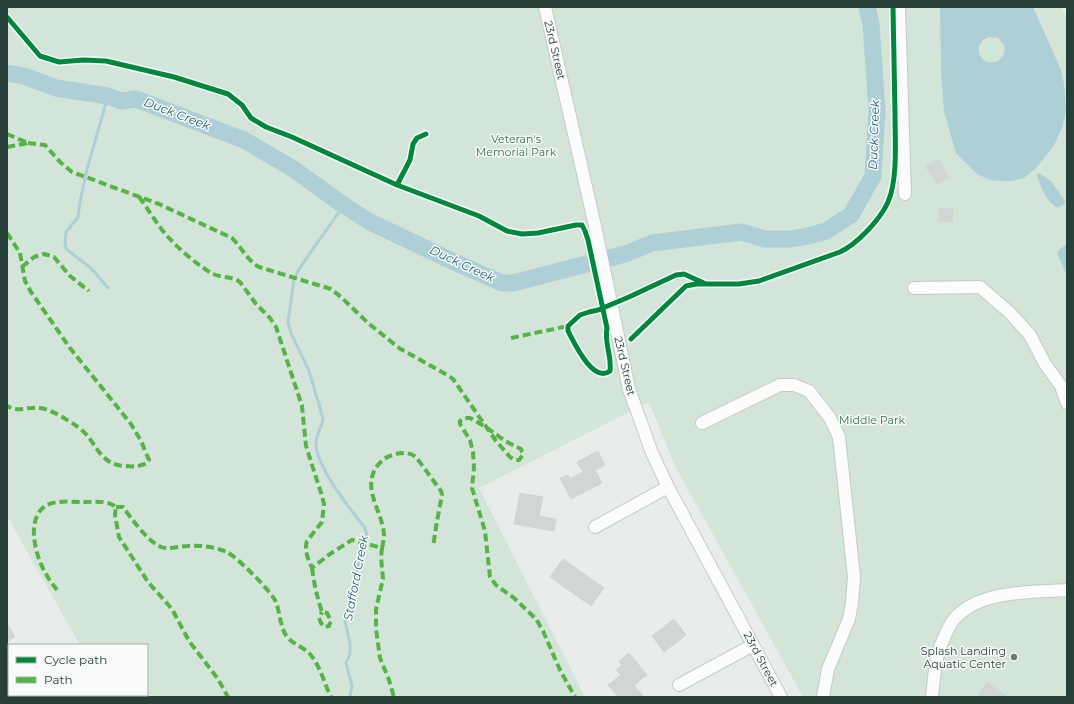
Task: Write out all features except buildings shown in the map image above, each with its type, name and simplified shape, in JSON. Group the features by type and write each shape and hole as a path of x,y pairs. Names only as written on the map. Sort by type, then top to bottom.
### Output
{"street":[{"name":"23rd Street","path":"545,7 595,226 629,389 652,453 668,487 781,697"},
{"path":"899,7 905,194"},
{"path":"914,288 980,287 1010,313 1030,335 1045,364 1061,386 1067,403"},
{"path":"702,423 780,385 794,385 809,392 830,418 839,437 854,577 849,619 828,669 823,697"},
{"path":"595,527 668,487"},
{"path":"932,697 937,662 942,641 954,619 970,606 987,599 1014,593 1067,590"},
{"path":"679,685 753,645"}],"green space":[{"path":"7,7 1061,7 1067,18 1067,697 803,697 675,466 649,402 479,488 585,697 109,697 148,696 148,644 79,644 7,516"}],"water":[{"path":"940,7 1033,7 1061,70 1064,84 1066,110 1062,128 1053,147 1036,168 1024,178 1012,181 990,180 977,174 956,153 944,112 941,71","holes":["989,37 998,38 1004,45 1003,56 994,62 984,60 979,51 979,46"]},
{"path":"1039,173 1051,181 1065,201 1064,204 1058,208 1050,202 1044,194 1037,175"},
{"path":"1067,244 1067,276 1057,253"}],"waterway":[{"name":"Duck Creek","path":"7,73 24,76 56,88 108,96 121,101 136,99 244,140 292,168 368,221 502,283 513,283 625,254 652,243 741,232 765,239 791,239 808,236 826,231 851,215 873,176 877,111 871,24 867,7"},
{"path":"108,96 87,169 78,217 66,232 65,240 66,249 91,268 108,288"},
{"name":"Stafford Creek","path":"342,204 339,212 299,269 294,279 288,323 291,333 309,371 323,418 316,442 317,452 321,463 334,487 365,528 367,536 356,572 345,621 350,643 350,654 346,663 352,686 350,697"}],"marked path":[{"path":"7,134 28,143 7,147"},
{"path":"28,143 45,145 60,162 72,172 159,204 232,238 248,257 259,267 331,289 368,323 399,348 453,379 496,441 510,457 515,460 519,460 523,455 521,449 505,441 486,427 470,418 464,418 460,421 460,424 470,440 473,452 474,467 472,488 485,531 490,577 496,585 514,598 536,619 543,631 560,670 575,697"},
{"path":"139,197 162,230 180,249 211,273 240,282 256,304 270,318 276,327 302,406 306,446 324,504 322,522 307,541 306,551 308,558 312,568 352,540 382,548 381,557 383,579 376,609 376,629 380,658 394,697"},
{"path":"7,233 20,253 25,281 31,292 70,348 131,424 141,441 149,460 147,463 137,466 116,465 103,457 85,433 60,416 40,408 16,409 7,406"},
{"path":"22,267 34,257 44,254 54,257 70,276 89,291"},
{"path":"511,338 568,326"},
{"path":"382,548 384,537 383,526 374,500 371,482 373,473 384,459 402,453 408,453 416,457 441,491 442,495 433,547"},
{"path":"57,590 44,571 36,550 34,524 41,510 51,503 60,502 101,502 113,505 116,507 115,515 119,537 148,582 172,609 189,641 218,679 228,697"},
{"path":"116,507 123,507 145,535 161,547 208,547 227,552 239,561 273,597 276,602 281,624 287,637 307,651 313,658 331,697"},
{"path":"312,568 322,612 327,613 331,621 329,626 324,627 321,623 319,618 322,612"}],"cycle path":[{"path":"7,17 40,56 59,62 83,60 106,61 174,77 228,94 242,105 251,118 266,127 292,137 397,185 479,216 507,231 522,234 538,233 582,225 588,240 607,328 606,339 610,360 610,371 604,373 597,372 591,367 579,352 568,331 568,326 580,315 598,310 629,297 676,275 684,274 706,284 739,284 759,281 840,252 854,243 874,224 888,202 895,171 893,7"},
{"path":"397,185 410,160 413,144 417,138 426,134"},
{"path":"631,339 686,286 704,284"}],"place":[{"name":"Splash Landing Aquatic Center","path":"1014,657"}],"park label":[{"name":"Veteran's Memorial Park","path":"516,145"},
{"name":"Middle Park","path":"872,420"}]}
